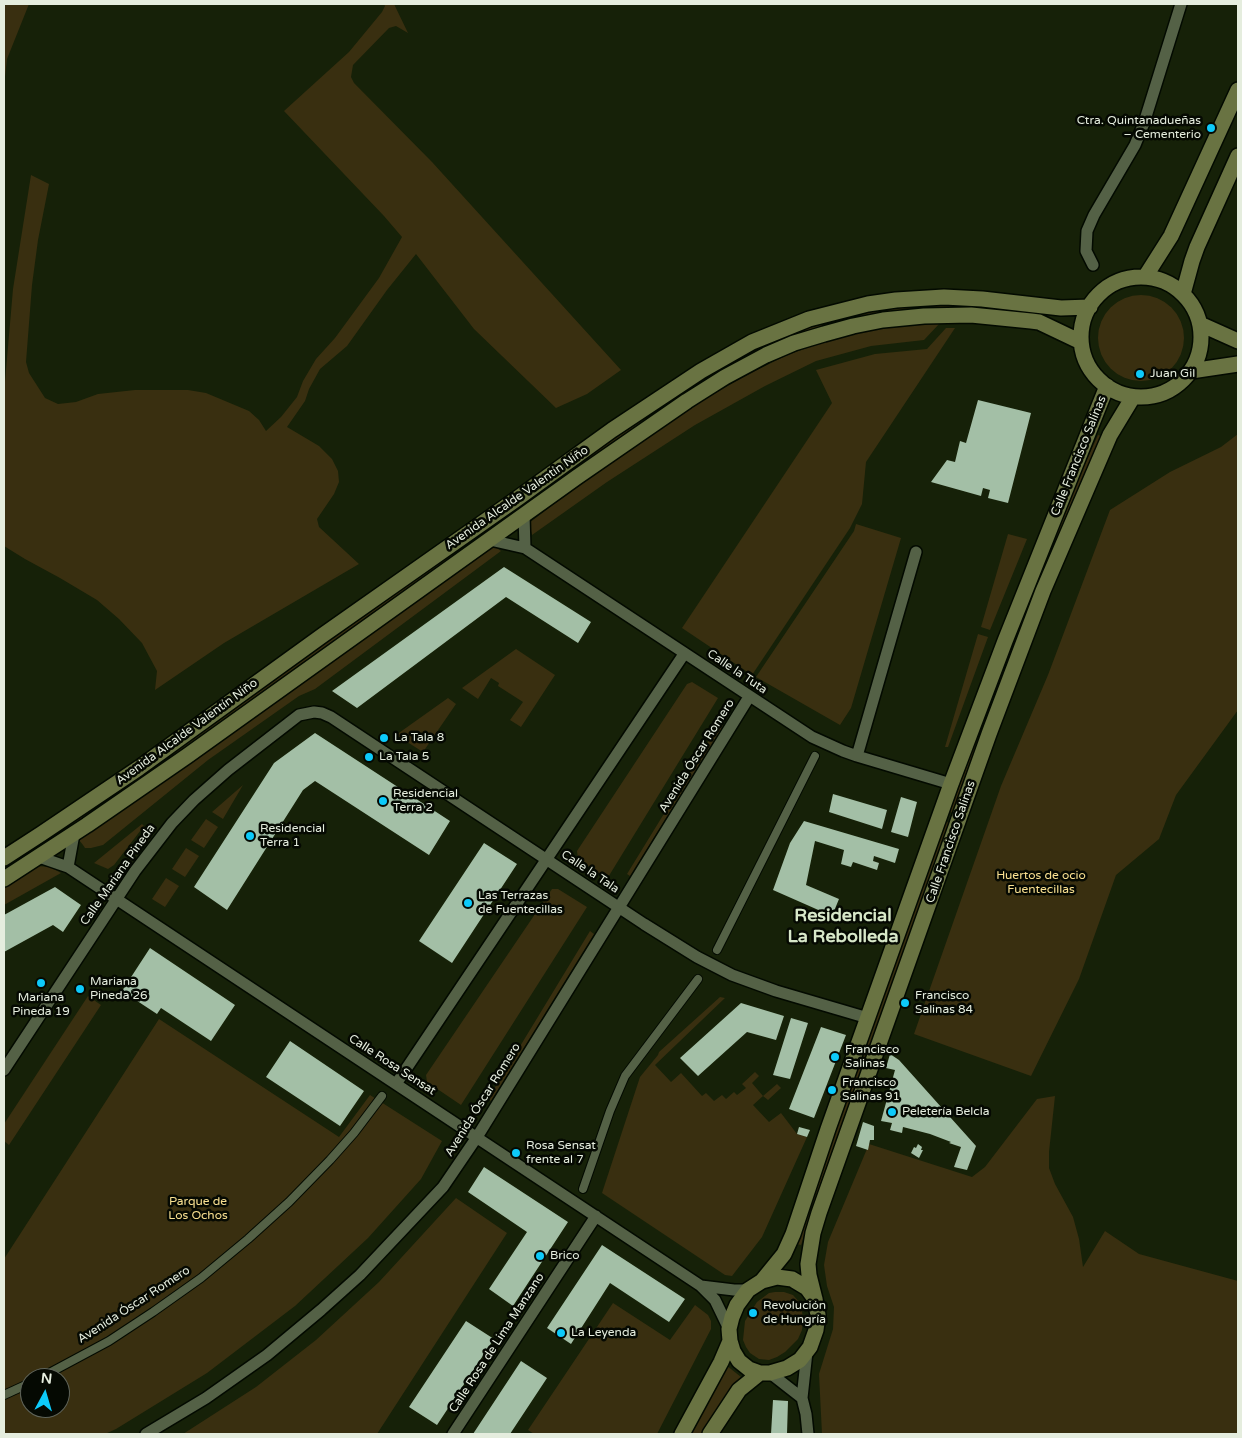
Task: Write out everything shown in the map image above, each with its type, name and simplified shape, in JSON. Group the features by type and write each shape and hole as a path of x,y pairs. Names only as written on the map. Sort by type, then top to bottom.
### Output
{"main road":[{"path":"1145,277 1170,236 1238,90"},
{"path":"1183,294 1197,247 1238,156"},
{"path":"1145,277 1159,280 1183,294 1197,313 1202,341 1198,357 1191,371 1182,381 1160,395 1133,397 1119,393 1097,378 1089,367 1081,342 1083,324 1096,298 1113,284 1128,279 1145,277"},
{"name":"Avenida Alcalde Valentín Niño","path":"4,858 139,768 315,640 612,430 700,371 752,342 809,319 868,304 896,300 944,297 982,299 1061,308 1090,307"},
{"name":"Avenida Alcalde Valentín Niño","path":"4,879 74,834 187,756 678,407 725,377 766,355 794,343 824,334 883,320 924,316 970,315 1039,322 1081,342"},
{"path":"1200,324 1238,340"},
{"path":"1191,371 1238,364"},
{"name":"Calle Francisco Salinas","path":"762,1281 784,1254 793,1234 951,784 1005,641 1107,386"},
{"name":"Calle Francisco Salinas","path":"815,1299 808,1264 813,1233 819,1213 986,742 1043,591 1110,435 1133,397"},
{"path":"682,1434 722,1362 730,1335 734,1311 748,1290 762,1281 777,1278 792,1279 807,1288 815,1299 818,1315 816,1330 807,1352 800,1360 787,1368 765,1373 739,1390 710,1434"},
{"path":"730,1335 733,1351 739,1361 749,1369 765,1373"}],"street":[{"path":"1093,264 1086,251 1086,231 1135,145 1144,123 1181,4"},
{"path":"524,515 524,548"},
{"name":"Calle la Tuta","path":"490,540 524,548 812,737 857,756 951,784"},
{"path":"857,756 916,552"},
{"path":"396,1084 684,654"},
{"name":"Avenida Óscar Romero","path":"146,1434 206,1398 267,1355 360,1275 443,1187 477,1137 749,697"},
{"name":"Calle la Tala","path":"314,712 331,717 619,908 697,957 732,975 776,991 868,1018"},
{"name":"Calle Mariana Pineda","path":"4,1070 135,871 162,835 194,800 228,770 299,715 314,712"},
{"path":"717,950 815,756"},
{"path":"68,867 74,834"},
{"name":"Calle Rosa Sensat","path":"39,856 68,867 701,1286 715,1300 730,1335"},
{"path":"583,1189 610,1111 625,1076 698,979"},
{"name":"Avenida Óscar Romero","path":"59,1368 109,1341 153,1312 201,1278 248,1239 289,1202 330,1160 354,1133 382,1096"},
{"name":"Calle Rosa de Lima Manzano","path":"454,1434 596,1216"},
{"name":"Calle Rosa Sensat","path":"701,1286 748,1290"},
{"path":"807,1352 802,1398 808,1434"},
{"path":"765,1373 802,1398"},
{"path":"4,1395 20,1388"}],"green space":[{"path":"4,4 29,4 7,59 4,86"},
{"path":"384,4 394,4 408,33 396,26 389,28 353,65 351,77 354,83 432,162 621,370 587,394 556,408 474,329 416,254 387,290 347,346 320,369 305,401 287,427 319,446 332,459 338,471 339,482 334,494 317,519 319,527 359,564 224,643 155,690 157,671 142,643 119,619 97,600 4,546 4,393 13,289 31,175 49,184 38,240 32,285 26,362 29,373 45,398 58,404 76,402 98,394 135,390 188,390 206,393 249,411 259,420 266,431 281,417 297,397 303,381 316,359 335,338 379,278 402,237 284,111 349,52 382,12"},
{"path":"1141,295 1158,298 1172,307 1181,321 1184,338 1181,355 1172,369 1158,378 1141,381 1124,378 1110,369 1101,355 1098,338 1101,321 1110,307 1124,298"},
{"path":"960,304 1029,311 1029,315 984,309 922,308 882,313 781,342 256,698 128,789 4,870 4,866 111,796 599,449 730,362 783,336 838,319 922,305"},
{"path":"940,323 924,340 871,346 816,361 765,386 695,425 607,482 532,535 529,523 554,504 667,424 743,377 785,356 831,339 907,324"},
{"path":"946,328 955,328 866,462 862,504 850,528 752,675 682,628 832,403 816,370 875,354 927,349"},
{"name":"Huertos de ocio Fuentecillas","path":"1238,434 1238,710 1176,795 1159,839 1116,875 1079,979 1031,1076 914,1034 1001,786 1048,675 1110,510 1170,472 1221,447"},
{"path":"1098,435 1101,436 1045,569 953,813 950,812 1000,674 1068,502"},
{"path":"856,524 901,538 851,708 840,725 756,677 854,531"},
{"path":"1008,534 1027,539 990,630 981,627"},
{"path":"493,545 501,551 315,689 299,696 208,760 103,845 85,848 79,840"},
{"path":"978,634 988,637 948,747 945,747"},
{"path":"516,649 555,675 521,727 510,720 523,702 498,686 499,683 491,678 478,699 462,688"},
{"path":"692,682 718,698 607,879 578,859 577,851 687,684"},
{"path":"448,698 456,704 423,752 396,735"},
{"path":"719,724 723,726 630,876 627,874"},
{"path":"243,785 223,819 212,812"},
{"path":"206,819 218,827 204,848 191,840"},
{"path":"946,822 950,823 831,1154 801,1245 797,1244 837,1126"},
{"path":"142,824 144,826 114,865 108,869 94,863"},
{"path":"186,848 199,856 185,877 172,869"},
{"path":"37,866 50,867 61,873 4,905 4,886"},
{"path":"166,878 179,886 165,907 152,899"},
{"path":"552,889 558,889 587,907 461,1105 427,1082 426,1075"},
{"path":"590,931 594,934 491,1101 488,1099"},
{"path":"88,996 101,1005 9,1145 4,1141 4,1124"},
{"path":"720,997 725,998 655,1065 671,1082 681,1073 702,1096 706,1093 714,1101 722,1095 726,1099 734,1092 737,1095 746,1088 742,1084 755,1072 759,1076 752,1083 763,1096 753,1105 769,1122 781,1113 797,1134 807,1137 762,1237 732,1276 725,1275 602,1193 640,1077 659,1052"},
{"name":"Parque de Los Ochos","path":"159,1019 339,1137 370,1095 442,1141 421,1179 368,1238 295,1306 207,1373 105,1434 4,1434 4,1259"},
{"path":"777,1084 781,1088 768,1100 763,1096"},
{"path":"1055,1096 1049,1168 1055,1184 1073,1217 1079,1239 1083,1267 1105,1231 1139,1254 1238,1281 1238,1434 822,1434 819,1374 833,1329 834,1307 827,1286 824,1265 828,1242 869,1144 972,1177 985,1167 1037,1099"},
{"path":"456,1198 507,1233 377,1434 183,1434 256,1387 316,1340 379,1282"},
{"path":"769,1293 793,1295 800,1303 803,1320 802,1330 798,1339 785,1352 769,1360 759,1359 750,1353 743,1340 745,1321 757,1302"},
{"path":"613,1303 670,1340 695,1305 708,1315 711,1321 711,1329 657,1434 534,1434 528,1430"},
{"path":"726,1365 741,1377 721,1404 704,1434 691,1434"}],"building":[{"path":"978,400 1031,413 1008,503 988,498 990,490 983,488 981,496 931,482 947,460 955,462 960,441 966,443"},
{"path":"504,567 591,622 578,643 506,597 357,708 332,691"},
{"path":"315,733 450,821 429,855 315,781 303,790 227,910 194,887 274,763"},
{"path":"833,794 887,810 882,829 829,812"},
{"path":"901,797 917,802 908,837 891,832"},
{"path":"804,821 899,849 895,863 874,856 873,861 879,863 877,870 853,862 851,867 841,864 844,850 815,841 806,885 839,899 832,916 773,890 790,843"},
{"name":"Las Terrazas de Fuentecillas","path":"484,843 517,864 452,963 419,941"},
{"path":"55,887 81,905 63,932 53,925 4,952 4,915"},
{"path":"150,948 235,1005 211,1041 161,1008 157,1014 122,991"},
{"path":"741,1003 784,1016 776,1040 747,1032 698,1076 680,1058"},
{"path":"791,1018 808,1023 790,1079 773,1075"},
{"path":"821,1027 846,1035 814,1118 789,1109"},
{"path":"290,1041 364,1091 340,1126 266,1077"},
{"path":"890,1054 899,1060 976,1146 967,1170 954,1167 961,1147 930,1134 903,1127 902,1133 890,1130 892,1123 881,1121 895,1070 886,1068"},
{"path":"863,1122 874,1126 874,1140 870,1140 868,1150 856,1146"},
{"path":"799,1127 810,1130 807,1137 797,1134"},
{"path":"918,1144 922,1147 921,1150 923,1150 919,1158 911,1153"},
{"path":"484,1167 568,1222 513,1306 489,1289 527,1232 468,1192"},
{"path":"602,1245 685,1299 669,1322 610,1283 571,1344 547,1328"},
{"path":"466,1321 494,1339 437,1425 409,1407"},
{"path":"521,1361 547,1378 510,1434 473,1434"},
{"path":"773,1400 788,1401 787,1434 771,1434"}],"place":[{"name":"Ctra. Quintanadueñas – Cementerio","path":"1211,128"},
{"name":"Juan Gil","path":"1140,374"},
{"name":"La Tala 8","path":"384,738"},
{"name":"La Tala 5","path":"369,757"},
{"name":"Residencial Terra 2","path":"383,801"},
{"name":"Residencial Terra 1","path":"250,836"},
{"name":"Las Terrazas de Fuentecillas","path":"468,903"},
{"name":"Mariana Pineda 19","path":"41,983"},
{"name":"Mariana Pineda 26","path":"80,989"},
{"name":"Francisco Salinas 84","path":"905,1003"},
{"name":"Francisco Salinas","path":"835,1057"},
{"name":"Francisco Salinas 91","path":"832,1090"},
{"name":"Peletería Belcla","path":"892,1112"},
{"name":"Rosa Sensat frente al 7","path":"516,1153"},
{"name":"Brico","path":"540,1256"},
{"name":"Revolución de Hungría","path":"753,1313"},
{"name":"La Leyenda","path":"561,1333"}],"district":[{"name":"Residencial La Rebolleda","path":"843,926"}]}
